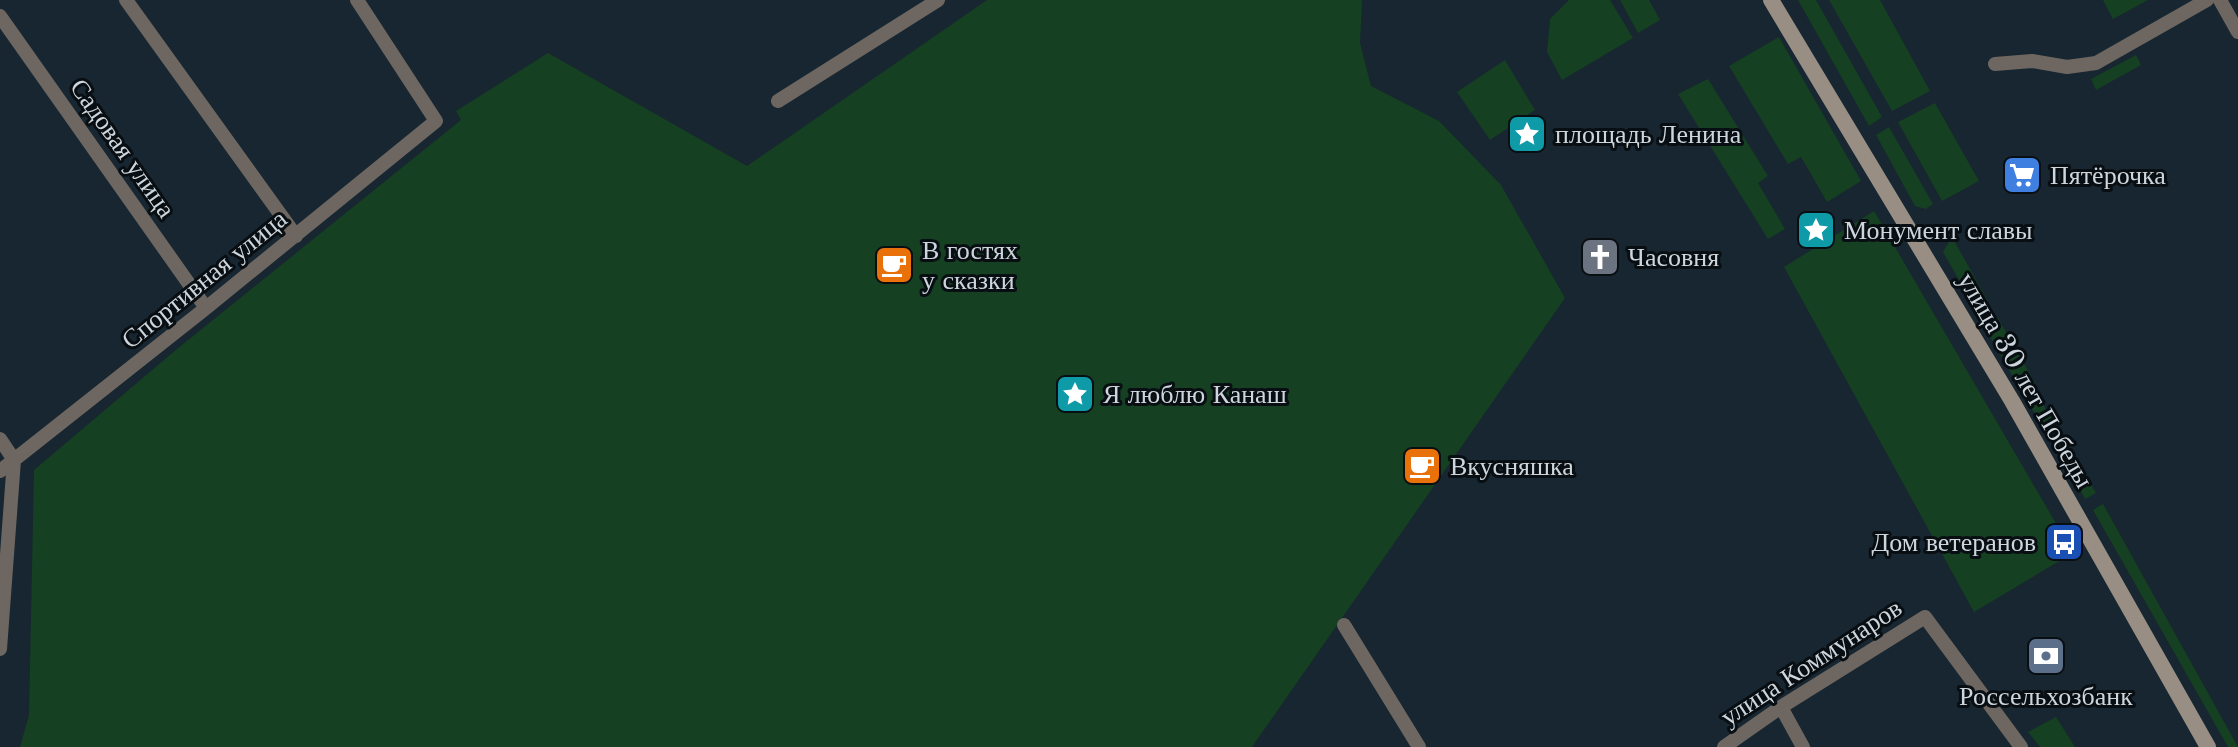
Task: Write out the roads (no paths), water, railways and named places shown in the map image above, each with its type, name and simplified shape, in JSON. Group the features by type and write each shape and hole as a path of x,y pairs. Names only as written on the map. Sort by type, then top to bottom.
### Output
{"street":[{"path":"126,0 296,236"},
{"name":"Спортивная улица","path":"0,471 436,121 357,0"},
{"path":"778,101 938,0"},
{"name":"улица 30 лет Победы","path":"1771,0 2012,401 2208,747"},
{"path":"1995,64 2024,61 2067,67 2096,63 2207,0"},
{"path":"2220,0 2238,32"},
{"name":"Садовая улица","path":"0,16 206,308"},
{"path":"0,439 14,460 0,649"},
{"name":"улица Коммунаров","path":"1724,747 1781,707 1925,617 2021,747"},
{"path":"1344,625 1419,747"},
{"path":"1781,707 1803,747"}],"place":[{"name":"площадь Ленина","path":"1527,134"},
{"name":"Пятёрочка","path":"2022,175"},
{"name":"Монумент славы","path":"1816,230"},
{"name":"Часовня","path":"1600,257"},
{"name":"В гостях у сказки","path":"894,265"},
{"name":"Я люблю Канаш","path":"1075,394"},
{"name":"Вкусняшка","path":"1422,466"},
{"name":"Дом ветеранов","path":"2064,542"},
{"name":"Россельхозбанк","path":"2046,656"}]}
